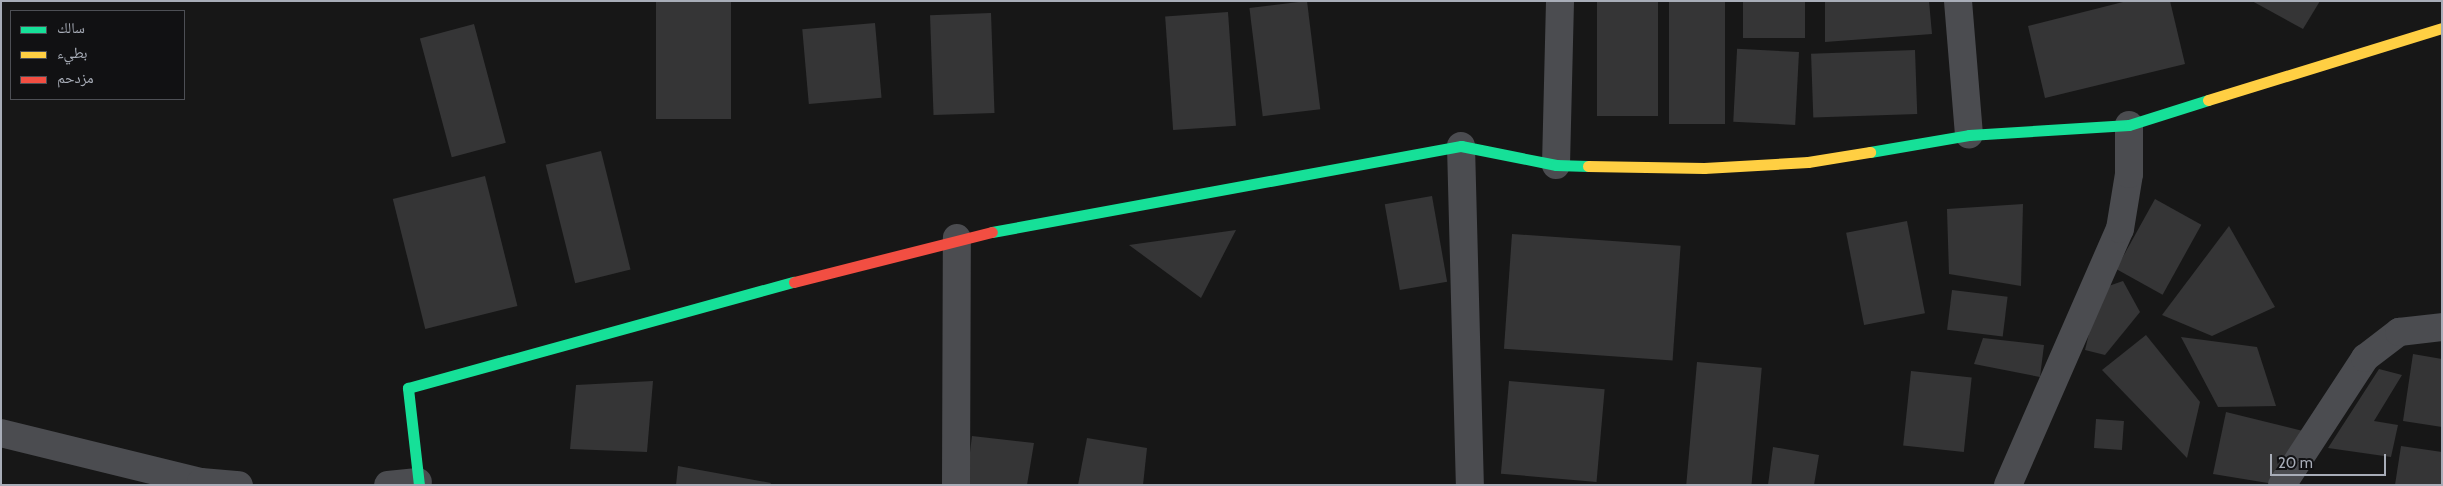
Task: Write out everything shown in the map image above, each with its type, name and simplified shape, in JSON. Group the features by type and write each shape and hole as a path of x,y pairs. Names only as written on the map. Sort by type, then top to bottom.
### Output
{"street":[{"path":"1556,165 1560,1"},
{"path":"1958,1 1969,135"},
{"path":"388,485 418,483 408,388 957,238 1462,146 1556,165 1704,168 1808,162 1969,135 2129,125 2442,28"},
{"path":"2008,485 2120,229 2129,174 2129,125"},
{"path":"1462,146 1470,485"},
{"path":"956,485 957,238"},
{"path":"2282,485 2365,358 2399,332 2442,327"},
{"path":"1,433 201,482 239,485"}],"building":[{"path":"656,1 731,1 731,119 656,119"},
{"path":"1307,1 1320,109 1263,116 1249,8"},
{"path":"1597,1 1658,1 1658,116 1597,116"},
{"path":"1669,1 1725,1 1725,124 1669,124"},
{"path":"1743,1 1805,1 1805,38 1743,38"},
{"path":"1825,1 1929,1 1932,34 1825,42"},
{"path":"2127,1 2170,1 2185,64 2045,98 2028,26"},
{"path":"2252,1 2320,1 2303,29"},
{"path":"1228,12 1236,126 1173,130 1165,16"},
{"path":"991,13 994,113 934,115 930,15"},
{"path":"875,23 882,98 809,104 802,29"},
{"path":"474,24 506,143 452,157 420,38"},
{"path":"1737,49 1799,52 1795,125 1733,122"},
{"path":"1915,50 1917,114 1813,118 1811,54"},
{"path":"601,151 631,269 575,283 546,165"},
{"path":"485,176 517,306 425,329 393,199"},
{"path":"1432,196 1447,282 1400,290 1385,204"},
{"path":"2155,199 2201,225 2163,295 2116,269"},
{"path":"2023,204 2021,286 1949,274 1947,209"},
{"path":"1907,221 1925,313 1864,325 1846,233"},
{"path":"2229,226 2275,307 2212,336 2162,315"},
{"path":"1236,230 1201,298 1129,245"},
{"path":"1512,234 1681,246 1673,361 1504,349"},
{"path":"2123,281 2140,312 2105,355 2085,350 2100,289"},
{"path":"1952,290 2008,297 2003,337 1947,330"},
{"path":"2146,335 2200,402 2187,458 2102,370"},
{"path":"2181,337 2257,347 2276,406 2218,407"},
{"path":"1983,338 2044,345 2040,377 1974,364"},
{"path":"2413,354 2442,359 2442,427 2403,421"},
{"path":"1697,362 1762,368 1751,485 1686,485"},
{"path":"2379,369 2402,375 2374,421 2398,425 2391,457 2328,448"},
{"path":"1911,371 1972,377 1964,452 1903,446"},
{"path":"653,381 647,452 570,449 576,385"},
{"path":"1509,381 1605,389 1597,482 1501,474"},
{"path":"2226,412 2307,432 2274,484 2213,474"},
{"path":"2096,419 2124,421 2122,450 2094,448"},
{"path":"972,436 1034,443 1027,485 966,485"},
{"path":"1087,438 1147,448 1143,485 1078,485"},
{"path":"2401,446 2442,452 2442,485 2395,485"},
{"path":"1773,447 1819,455 1814,485 1768,485"},
{"path":"678,466 771,483 770,485 676,485"}],"traffic: fast":[{"path":"1870,152 1969,135 2129,125 2208,100"},
{"path":"992,232 1461,146 1556,165 1588,166"},
{"path":"419,485 408,388 794,282"}],"traffic: slow":[{"path":"2208,100 2442,28"},
{"path":"1588,166 1704,168 1808,162 1870,152"}],"traffic: jam":[{"path":"794,282 992,232"}]}
